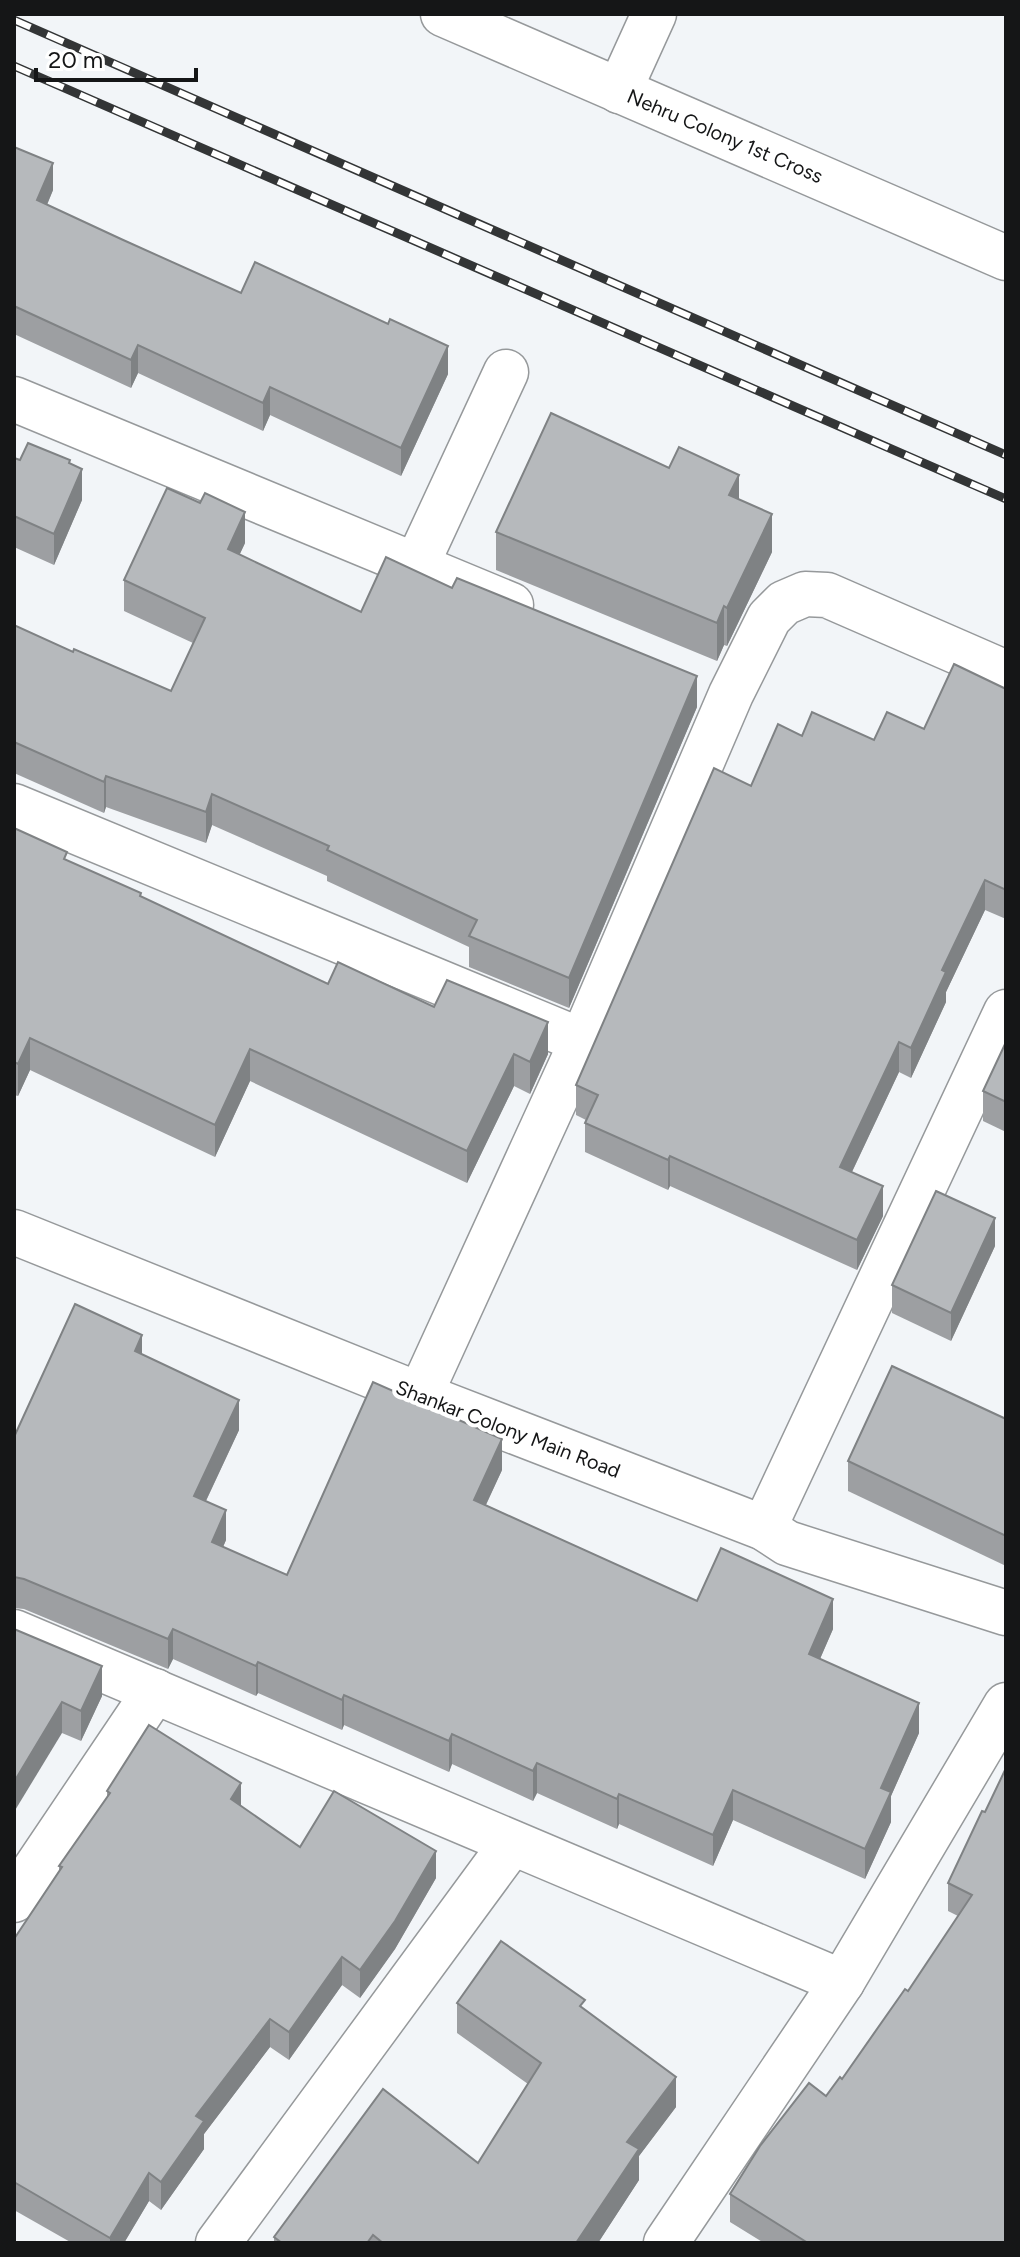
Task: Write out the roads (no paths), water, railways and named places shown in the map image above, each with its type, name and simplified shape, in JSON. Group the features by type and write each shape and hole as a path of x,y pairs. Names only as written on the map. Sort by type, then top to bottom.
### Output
{"street":[{"name":"Nehru Colony 1st Cross","path":"443,14 1006,258"},
{"path":"619,91 654,14"},
{"path":"416,566 506,372"},
{"path":"14,399 545,619"},
{"path":"420,1395 582,1041 731,694 769,618 784,603 805,594 827,595 1006,673"},
{"path":"688,677 731,694"},
{"path":"14,806 582,1041"},
{"path":"764,1528 1006,1012"},
{"name":"Shankar Colony Main Road","path":"14,1232 420,1395 764,1528 787,1543 1006,1613"},
{"path":"14,1632 842,1982"},
{"path":"14,1900 155,1691"},
{"path":"666,2243 842,1982 1006,1705"},
{"path":"218,2243 512,1843"}],"railway":[{"path":"14,20 1006,455"},
{"path":"14,66 1006,499"}]}
